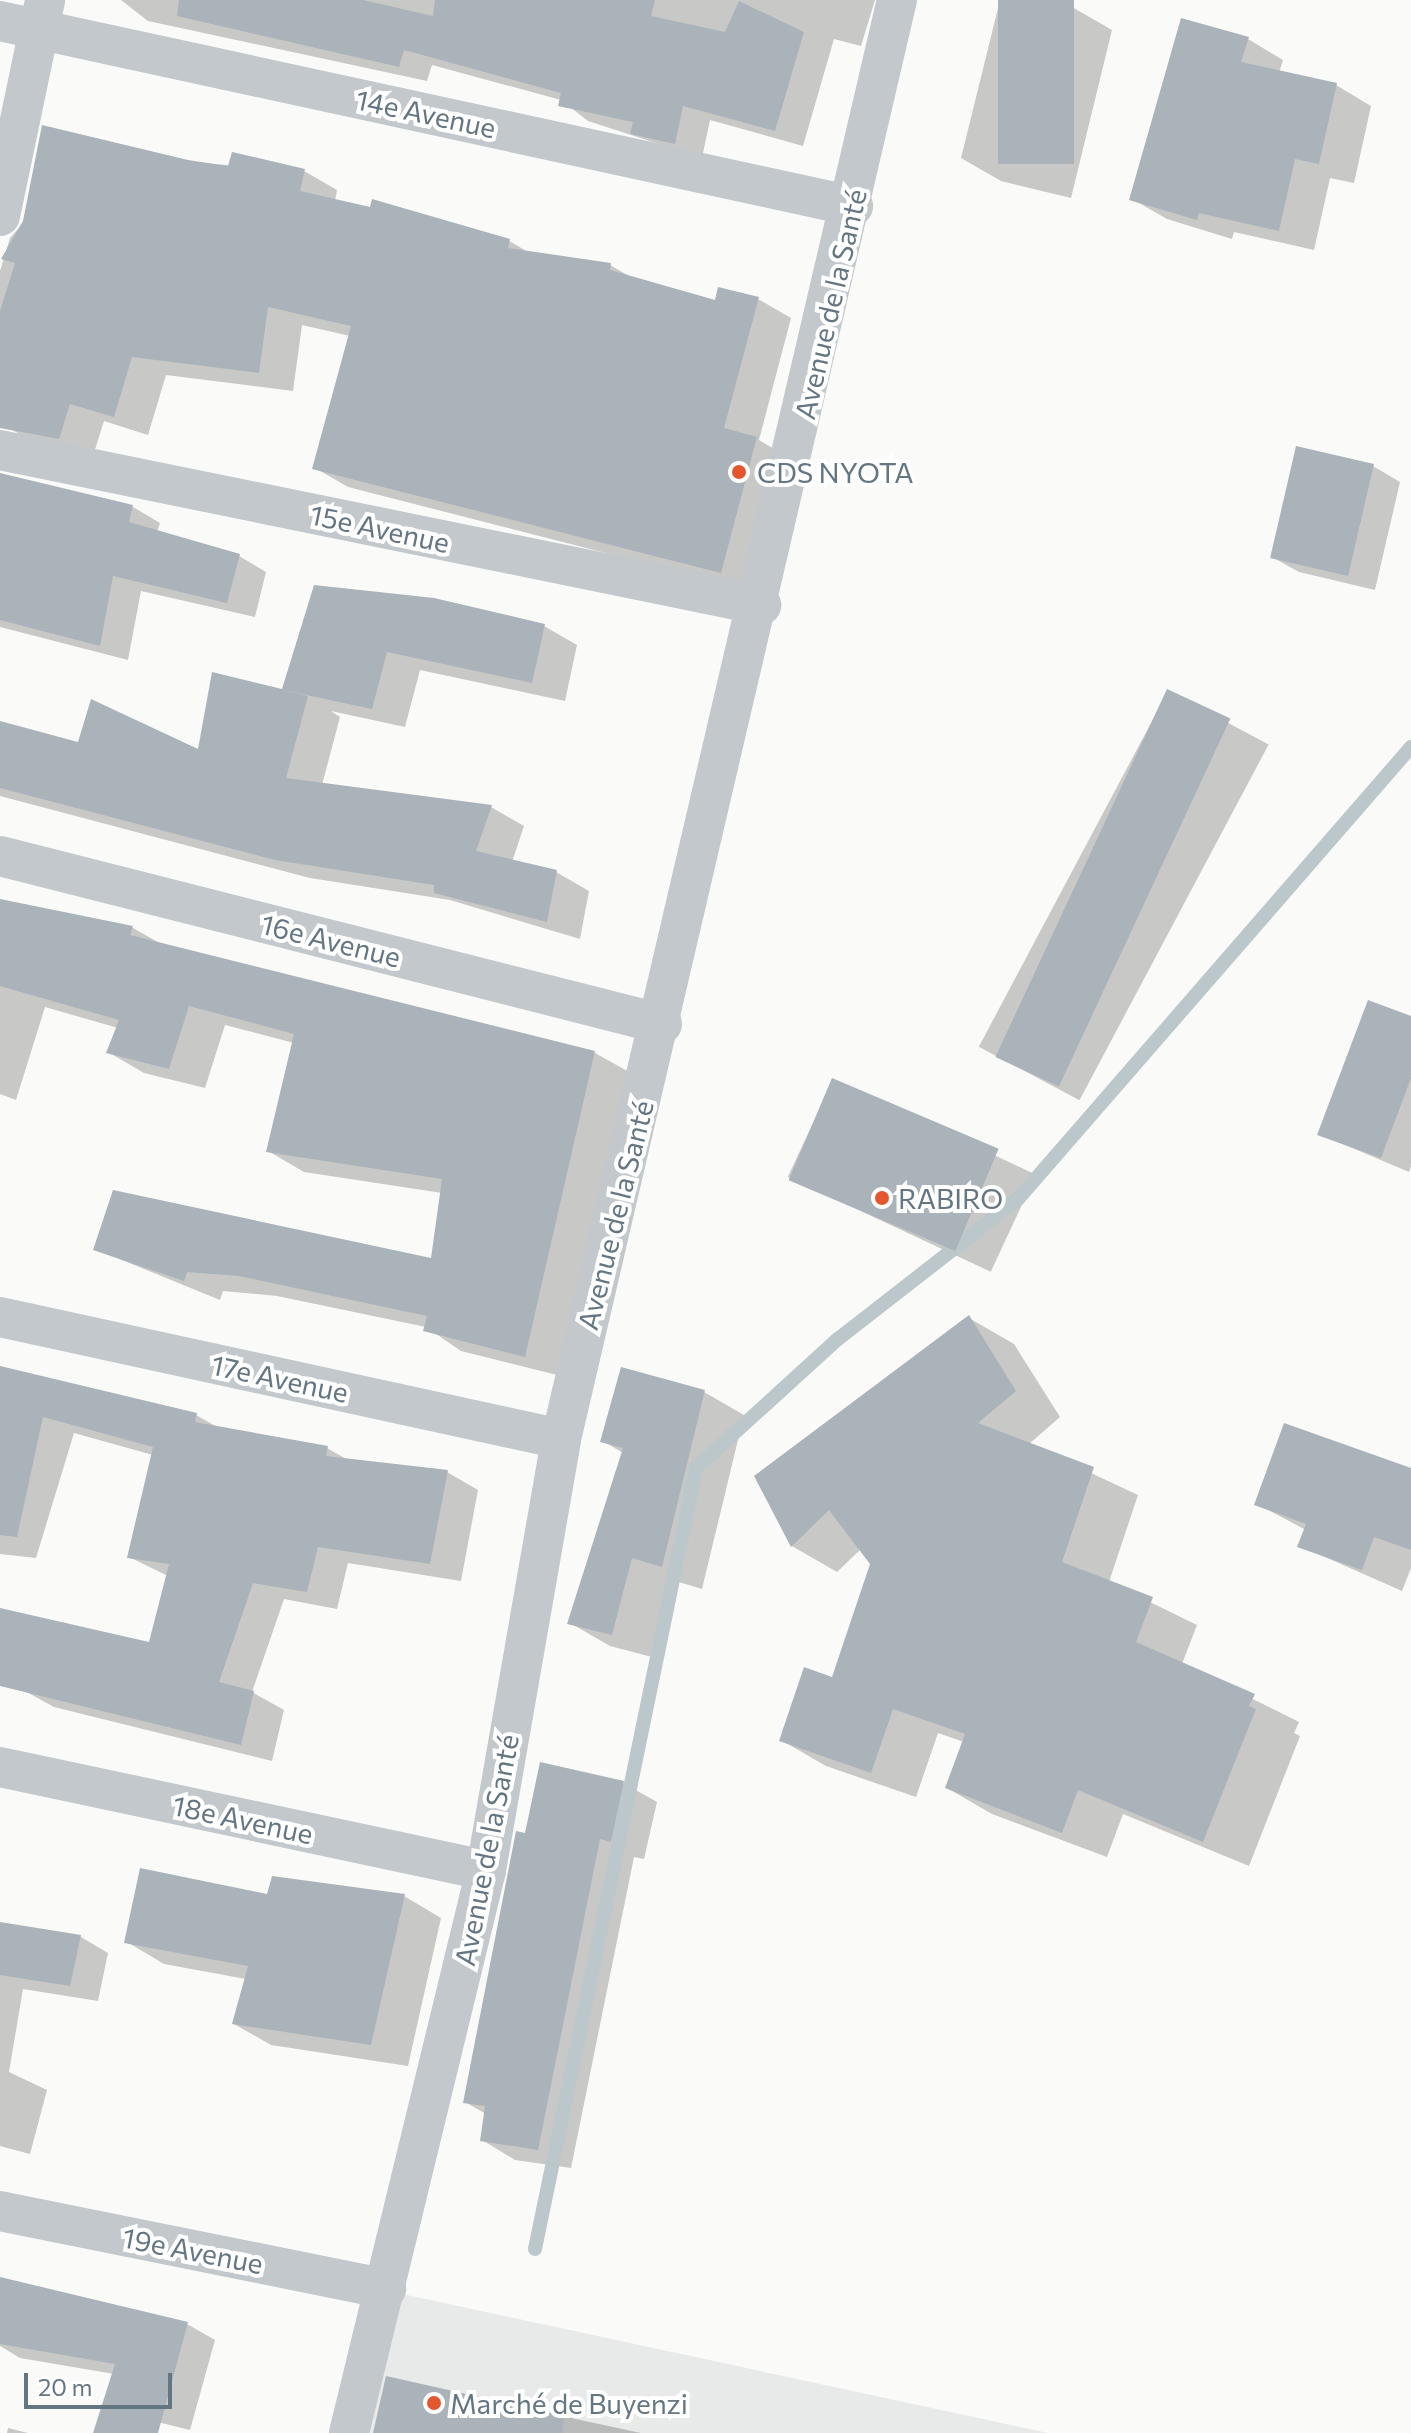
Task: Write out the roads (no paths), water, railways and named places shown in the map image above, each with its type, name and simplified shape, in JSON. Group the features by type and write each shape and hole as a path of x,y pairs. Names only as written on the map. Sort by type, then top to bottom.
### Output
{"street":[{"name":"Avenue de la Santé","path":"349,2433 486,1870 561,1439 761,605 897,0"},
{"name":"14e Avenue","path":"0,21 43,15 853,206"},
{"path":"0,216 43,15"},
{"name":"15e Avenue","path":"0,450 761,605"},
{"name":"16e Avenue","path":"0,856 662,1024"},
{"name":"17e Avenue","path":"0,1317 561,1439"},
{"name":"18e Avenue","path":"0,1767 486,1870"},
{"name":"19e Avenue","path":"0,2211 386,2289"}],"waterway":[{"path":"535,2249 696,1468 838,1339 1019,1198 1411,747"}],"place":[{"name":"CDS NYOTA","path":"739,472"},
{"name":"RABIRO","path":"882,1198"},
{"name":"Marché de Buyenzi","path":"434,2403"}]}
